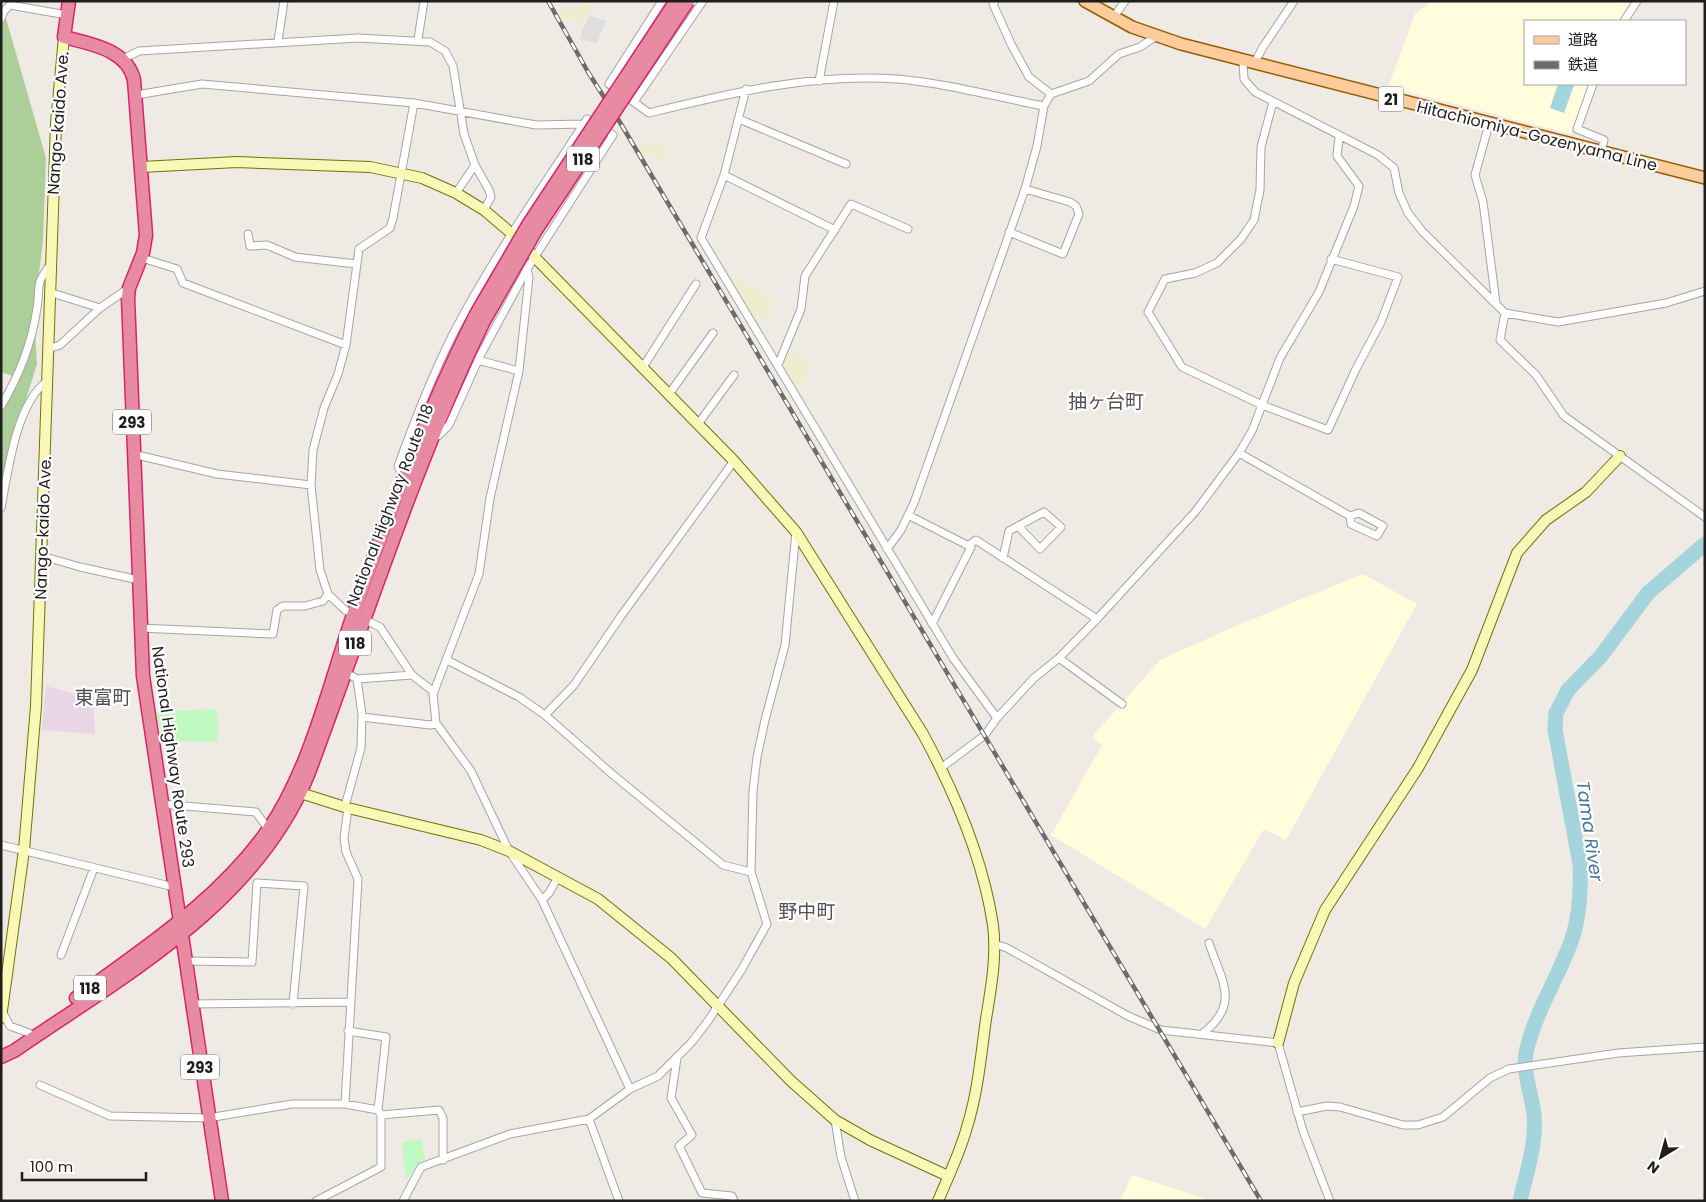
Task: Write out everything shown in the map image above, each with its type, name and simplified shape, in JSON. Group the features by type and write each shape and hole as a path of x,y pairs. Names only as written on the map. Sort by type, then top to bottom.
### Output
{"highway":[{"path":"69,1 64,37 99,47 123,59"},
{"name":"National Highway Route 118","path":"1,1057 14,1051 180,928 235,872 296,791 359,617 405,480 438,395 532,218 676,1"},
{"name":"National Highway Route 118","path":"1,1052 180,928 208,912 243,878 276,836 345,672 359,617 480,318 688,1"},
{"name":"National Highway Route 293","path":"123,59 132,71 136,95 146,229 142,258 130,288 128,314 140,628 146,706 222,1201"}],"main road":[{"name":"Hitachiomiya-Gozenyama Line","path":"1085,1 1113,18 1155,37 1705,178"}],"street":[{"path":"278,41 284,1"},
{"path":"418,40 424,1"},
{"path":"662,1 609,84 649,113 746,90 819,81 897,79 1044,106"},
{"path":"634,102 702,1"},
{"path":"819,81 834,1"},
{"path":"995,1 993,4 1012,46 1029,77 1051,94"},
{"path":"1113,18 1125,1"},
{"path":"1294,1 1242,72 1248,86 1273,102 1378,155 1394,168 1399,193 1408,213 1422,231 1505,313 1558,322 1666,303 1705,291"},
{"path":"1625,20 1637,1"},
{"path":"1,19 10,5 67,15"},
{"name":"Nango-kaido Ave.","path":"2,1014 24,850 36,706 50,265 56,123 64,37"},
{"path":"887,549 908,515 1025,190 1037,146 1044,106 1051,94 1088,81 1119,54 1140,47 1155,37"},
{"path":"123,59 139,51 278,41 358,38 418,40 438,45 450,59 455,75 459,112 464,134 475,165 491,197 484,210"},
{"path":"136,95 202,84 414,103 536,125 584,124"},
{"path":"1593,85 1577,129 1604,140 1602,153"},
{"path":"746,90 724,175 701,238 932,624 953,658 997,718"},
{"path":"1273,102 1261,147 1260,190 1254,220 1241,240 1217,263 1195,273 1165,279 1148,312 1182,368 1262,405 1328,430 1356,369 1381,322 1398,277 1331,259"},
{"path":"414,103 390,228 359,249 346,345 338,374 324,408 313,450 311,485 320,570 328,594 359,617 380,627 412,676 434,692"},
{"path":"405,480 398,466 426,391 460,322 511,233 587,119 613,135 534,256 478,360 449,425 438,436 432,435"},
{"path":"739,119 846,164"},
{"path":"1489,124 1475,175 1483,202 1496,303"},
{"path":"941,768 985,735 997,718 1034,678 1059,658 1097,619 1195,512 1239,453 1252,431 1280,358 1319,292 1354,206 1358,186 1337,156 1340,137"},
{"path":"142,167 237,162 337,165 400,173 422,178 456,193 484,210 511,233 734,461 796,532 923,734 941,768 961,813 980,870 992,924 994,944 991,990 972,1108 960,1150 938,1201"},
{"path":"456,193 475,165"},
{"path":"724,175 834,230"},
{"path":"1009,232 1063,254 1079,214 1076,206 1070,202 1025,190"},
{"path":"778,365 801,309 806,276 851,204 908,229"},
{"path":"248,234 250,246 267,245 295,257 356,264"},
{"path":"142,258 177,269 183,282 346,345"},
{"path":"1,406 23,366 37,308 38,282 50,265"},
{"path":"527,270 529,287 520,371 490,498 479,574 434,692 436,723 471,771 509,851 542,900 630,1089"},
{"path":"643,367 696,284"},
{"path":"48,349 60,345 100,308 130,288"},
{"path":"50,292 100,308"},
{"path":"1505,313 1500,340 1536,375 1564,416 1703,516"},
{"path":"669,394 713,332"},
{"path":"478,360 520,371"},
{"path":"698,424 734,376"},
{"path":"1,508 14,444 22,420 33,395 47,381"},
{"path":"1239,453 1350,516"},
{"path":"133,454 217,474 311,485"},
{"path":"1330,1201 1317,1170 1278,1043 1294,983 1321,919 1418,768 1472,670 1517,553 1546,520 1586,492 1620,456"},
{"path":"545,714 574,685 621,616 734,461"},
{"path":"1003,558 1009,531 1018,526 1044,512 1060,527 1040,549 1018,526"},
{"path":"908,515 969,545"},
{"path":"403,1201 421,1167 510,1134 589,1118 630,1089 658,1076 677,1058 718,1005 767,924 751,872 753,791 757,757 785,645 796,532"},
{"path":"969,545 976,540 1097,619"},
{"path":"932,624 971,546 969,545"},
{"path":"42,556 138,580"},
{"path":"140,628 273,634 277,610 283,606 306,606 323,601 328,594"},
{"path":"1059,658 1122,704"},
{"path":"447,660 520,698 545,714 612,774 723,865 751,872"},
{"path":"345,672 357,678 412,676"},
{"path":"345,1104 349,1002 356,935 358,879 346,852 344,838 346,807 361,748 362,717 357,678"},
{"path":"362,717 430,725 436,723"},
{"path":"296,791 346,807 444,829 509,851 598,898 671,958 792,1081 835,1120 870,1140 948,1176"},
{"path":"161,804 256,812 268,830"},
{"path":"1,845 174,888"},
{"path":"61,955 94,868"},
{"path":"542,900 549,893 558,876"},
{"path":"185,961 252,962 257,883 304,886 293,1004"},
{"path":"1202,1034 1213,1025 1226,1003 1225,989 1209,943"},
{"path":"994,944 1007,948 1146,1024 1161,1030 1278,1043"},
{"path":"191,1004 349,1002"},
{"path":"2,1014 10,1026 29,1033"},
{"path":"316,1201 381,1167 380,1113 386,1037 348,1031"},
{"path":"1298,1112 1327,1106 1340,1107 1404,1125 1418,1125 1443,1117 1490,1078 1509,1069 1618,1053 1705,1047"},
{"path":"677,1058 671,1098 692,1134 679,1146 702,1193 732,1196 734,1201"},
{"path":"40,1086 110,1116 208,1118 292,1104 345,1104 380,1113 439,1110 443,1118 443,1160"},
{"path":"589,1118 620,1201"},
{"path":"835,1120 841,1157 855,1201"}],"shaded area":[{"path":"1433,1 1633,1 1622,20 1524,20 1524,85 1589,85 1571,134 1388,87 1415,14"},
{"path":"589,15 606,21 597,43 579,39"},
{"path":"1363,574 1417,604 1286,840 1264,829 1205,929 1051,835 1102,745 1092,737 1160,660 1238,625"},
{"path":"46,686 93,699 95,734 42,730"},
{"path":"1132,1175 1212,1201 1120,1201"}],"green space":[{"path":"1,1 46,158 43,240 34,315 37,364 4,470 1,486 1,409 12,376 1,372"},
{"path":"582,1 594,1 583,24 571,18 566,23 559,17 565,6 574,11"},
{"path":"651,142 667,147 664,159 652,156 644,157 636,143"},
{"path":"734,278 775,301 767,318 762,317 757,324 732,282"},
{"path":"789,349 812,362 800,394 781,364"},
{"path":"217,709 218,742 158,741 154,712"},
{"path":"422,1139 425,1160 419,1162 406,1180 402,1142"}],"water":[{"path":"1558,85 1574,85 1564,113 1550,108"}],"waterway":[{"name":"Tama River","path":"1520,1201 1535,1126 1525,1056 1536,1020 1572,939 1577,921 1579,902 1580,864 1555,730 1556,713 1568,690 1601,656 1648,593 1705,544"}],"railway":[{"path":"548,1 588,72 618,119 1261,1201"}],"district":[{"name":"抽ヶ台町","path":"1106,401"},
{"name":"東富町","path":"103,697"},
{"name":"野中町","path":"807,911"}]}
